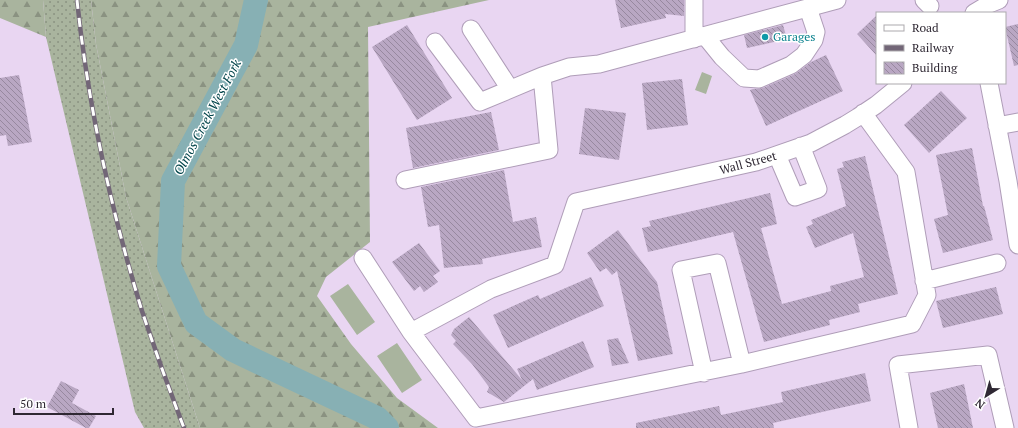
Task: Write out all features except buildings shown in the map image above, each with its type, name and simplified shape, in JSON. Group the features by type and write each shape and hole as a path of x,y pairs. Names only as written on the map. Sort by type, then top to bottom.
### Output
{"street":[{"path":"694,0 699,37 744,78 759,79 791,65 804,55 814,40 816,32 808,8"},
{"path":"436,42 480,102 542,76 569,67 599,64 837,0"},
{"path":"976,12 999,0"},
{"path":"472,29 510,89"},
{"path":"405,180 549,150 542,76"},
{"name":"Wall Street","path":"411,332 491,289 555,265 576,202 756,162 811,143 845,125 876,105 902,84"},
{"path":"989,84 1008,181 1018,245"},
{"path":"363,258 411,332 476,418 704,373 912,324 927,295 906,172 863,113"},
{"path":"997,126 1018,122"},
{"path":"777,155 795,197 818,189 801,146"},
{"path":"704,373 681,270 717,263 742,364"},
{"path":"924,281 997,263"},
{"path":"909,428 898,365 988,355 1005,428"}],"green space":[{"path":"0,0 43,0 46,37 0,18"},
{"path":"43,0 91,0 96,44 126,197 200,428 144,428 135,412 46,37"},
{"path":"91,0 489,0 368,27 370,242 326,277 317,296 351,344 397,398 438,428 200,428 126,197 96,44"},
{"path":"702,72 712,76 706,94 695,90"},
{"path":"348,284 375,322 357,335 330,296"},
{"path":"397,343 422,380 402,393 377,356"}],"waterway":[{"name":"Olmos Creek West Fork","path":"256,0 246,45 173,181 169,266 196,323 233,350 377,418 387,428"}],"railway":[{"path":"77,0 87,79 94,118 120,235 142,311 184,428"}],"place":[{"name":"Garages","path":"765,37"}]}
